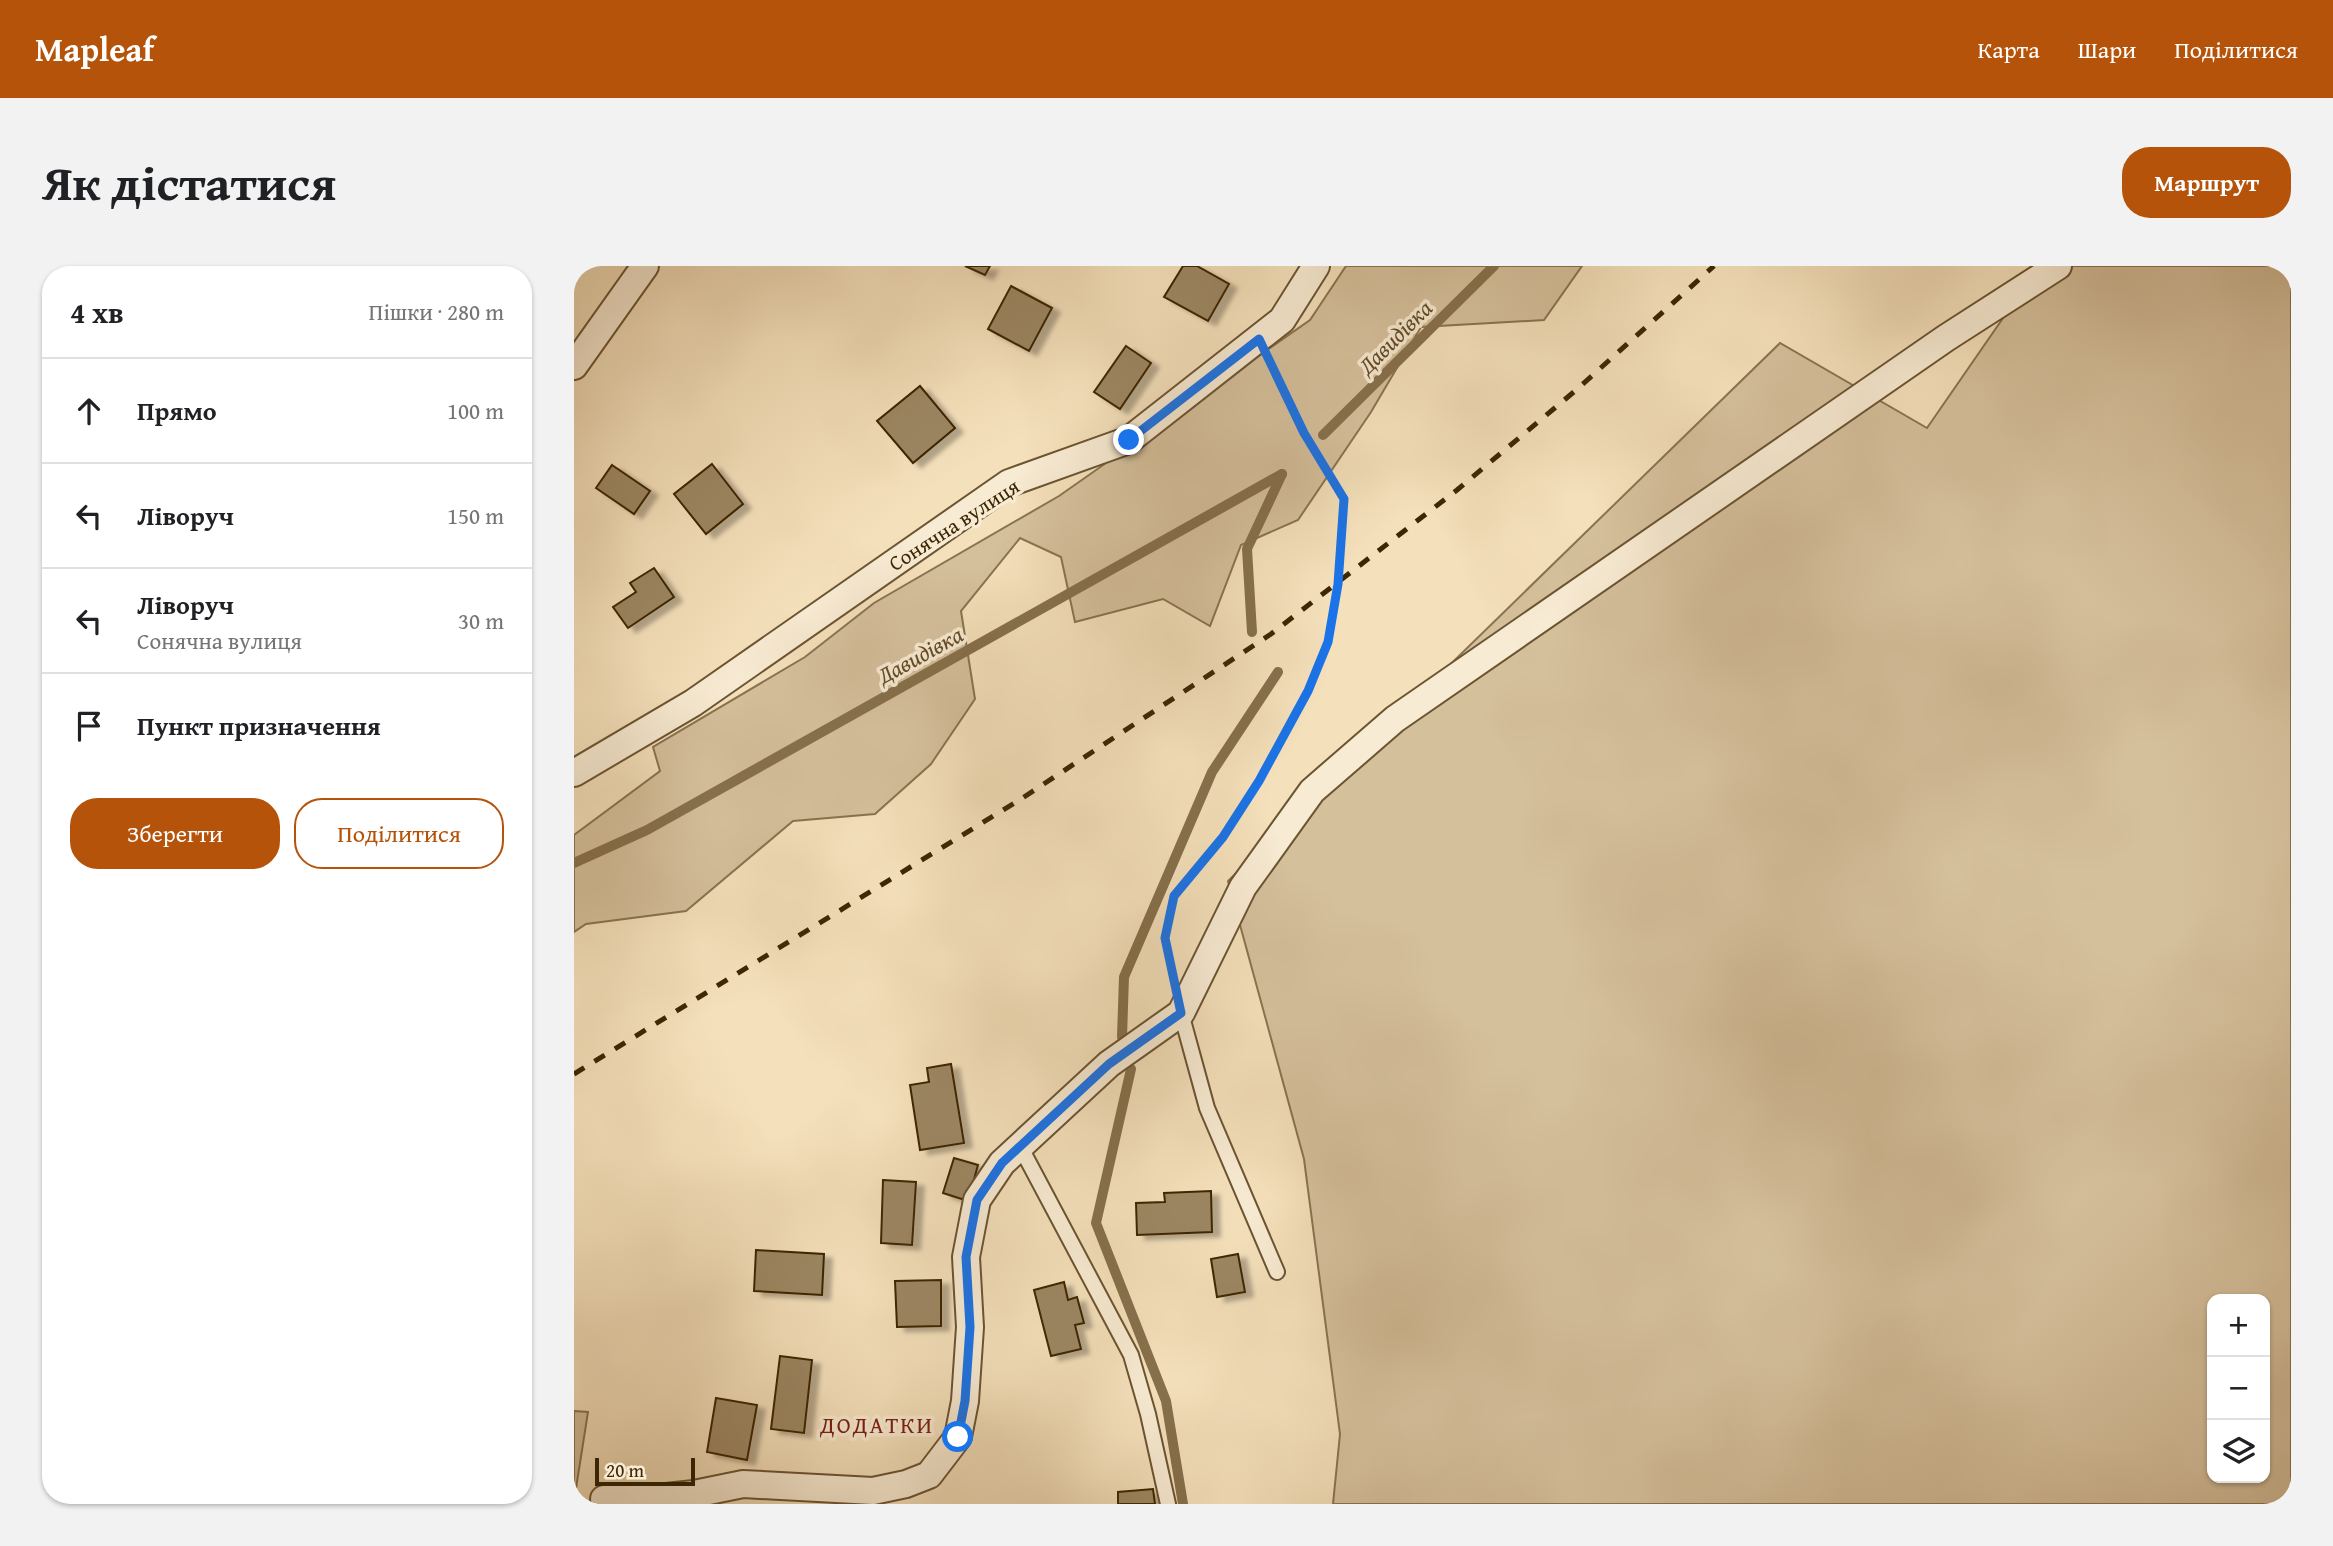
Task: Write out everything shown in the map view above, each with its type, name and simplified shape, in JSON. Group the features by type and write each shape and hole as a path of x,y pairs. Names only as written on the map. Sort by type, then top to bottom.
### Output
{"street":[{"path":"574,366 645,266"},
{"name":"Сонячна вулиця","path":"574,773 693,703 1009,483 1129,440 1282,320 1316,266"},
{"path":"604,1499 648,1499 694,1494 743,1484 873,1491 906,1484 929,1475 958,1437 965,1401 970,1327 966,1257 977,1200 1002,1163 1109,1064 1181,1013 1243,887 1312,791 1395,719 1946,338 2058,266"}],"lane":[{"path":"1181,1013 1207,1108 1277,1272"},
{"path":"1020,1146 1130,1355 1148,1414 1168,1504"}],"path":[{"path":"1181,1013 1165,938 1174,896 1223,837 1259,781 1308,691 1328,642 1338,584 1344,499 1304,433 1259,339"}],"shaded area":[{"path":"1346,266 1582,266 1544,320 1421,327 1371,412 1298,520 1241,545 1210,626 1163,599 1075,622 1061,557 1020,538 961,611 975,699 931,764 875,814 793,821 686,911 586,924 574,932 574,835 660,771 653,747 805,657 874,603 1059,496 1310,320"},
{"path":"2039,266 2291,266 2291,1504 1333,1504 1340,1434 1304,1159 1228,881 1780,343 1927,428"},
{"path":"574,1411 588,1412 574,1501"}],"building":[{"path":"965,266 990,266 985,275"},
{"path":"1183,266 1197,266 1229,284 1208,321 1164,297"},
{"path":"1011,286 1052,308 1029,351 988,329"},
{"path":"1126,346 1151,363 1120,409 1094,392"},
{"path":"920,386 955,428 913,463 877,421"},
{"path":"712,464 743,504 706,534 674,494"},
{"path":"612,465 650,491 634,514 596,488"},
{"path":"654,568 674,597 628,628 613,607 636,592 630,583"},
{"path":"951,1064 964,1143 920,1150 910,1085 929,1082 927,1068"},
{"path":"954,1158 978,1165 968,1201 943,1193"},
{"path":"883,1180 916,1182 912,1245 881,1243"},
{"path":"1211,1191 1212,1232 1137,1235 1136,1203 1165,1202 1164,1193"},
{"path":"756,1250 824,1254 822,1295 754,1291"},
{"path":"1238,1254 1245,1292 1217,1297 1211,1259"},
{"path":"941,1280 941,1326 897,1327 895,1281"},
{"path":"1064,1282 1068,1300 1077,1297 1084,1323 1075,1325 1081,1349 1051,1356 1034,1290"},
{"path":"780,1356 812,1360 804,1433 771,1429"},
{"path":"716,1398 757,1405 747,1460 707,1452"},
{"path":"1153,1489 1155,1504 1118,1504 1118,1492"}],"waterway":[{"name":"Давидівка","path":"1323,435 1494,266"},
{"path":"1252,632 1247,549 1282,474"},
{"name":"Давидівка","path":"574,863 647,830 1282,474"},
{"path":"1122,1037 1124,977 1212,772 1278,672"},
{"path":"1131,1069 1096,1223 1166,1401 1183,1504"}],"railway":[{"path":"574,1074 1021,799 1271,634 1457,490 1575,391 1714,266"}],"district":[{"name":"ДОДАТКИ","path":"877,1425"}],"route":[{"path":"958,1437 965,1401 970,1327 966,1257 977,1200 1002,1163 1109,1064 1181,1013 1165,938 1174,896 1223,837 1259,781 1308,691 1328,642 1338,584 1344,499 1304,433 1259,339 1129,440"}]}
